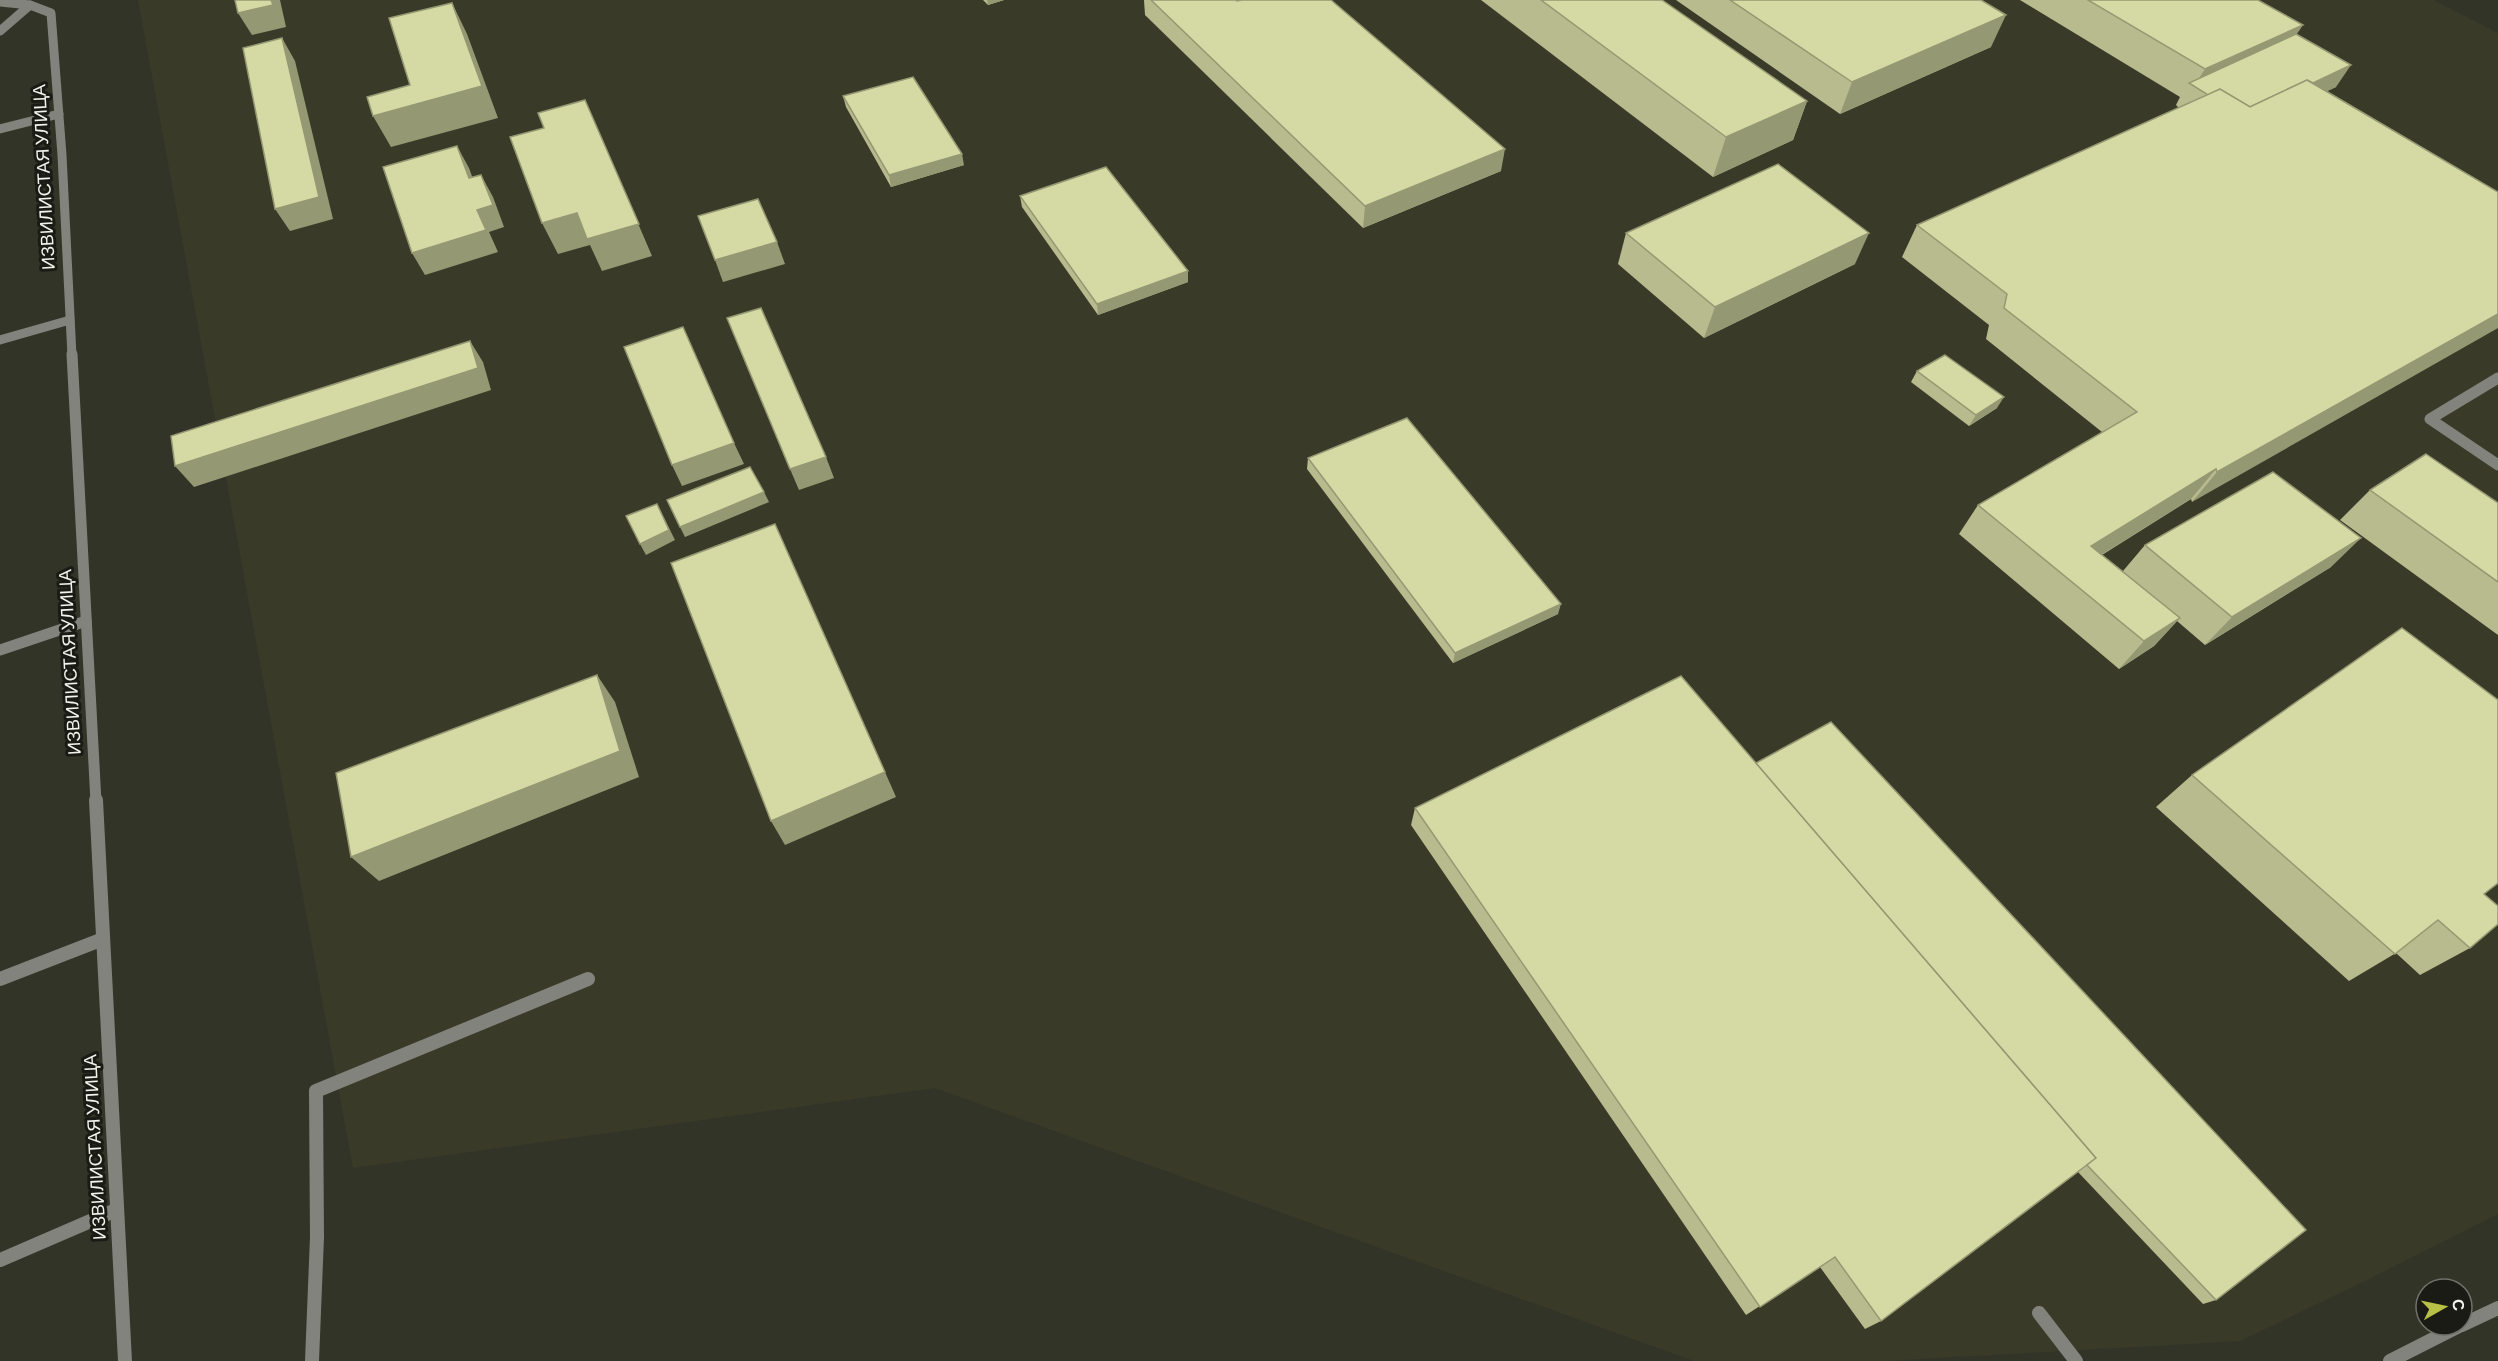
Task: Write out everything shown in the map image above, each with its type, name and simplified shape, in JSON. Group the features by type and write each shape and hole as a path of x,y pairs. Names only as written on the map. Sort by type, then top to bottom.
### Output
{"street":[{"path":"0,2 30,5"},
{"path":"0,31 30,5"},
{"name":"ИЗВИЛИСТАЯ УЛИЦА","path":"30,5 51,14 59,114 125,1361"},
{"path":"0,129 59,114"},
{"path":"0,340 70,320"},
{"path":"2498,378 2430,419 2498,465"},
{"path":"0,650 86,621"},
{"path":"0,979 103,939"},
{"path":"312,1361 317,1237 316,1091 588,979"},
{"path":"0,1260 116,1210"},
{"path":"2474,1319 2498,1308"},
{"path":"2039,1313 2076,1361"},
{"path":"2390,1361 2438,1337"}],"shaded area":[{"path":"138,0 2433,0 2498,33 2498,1214 2240,1341 1885,1361 1694,1361 935,1088 353,1168"}],"building":[{"path":"235,0 271,0 273,5 238,13"},
{"path":"1151,0 1331,0 1505,149 1365,206"},
{"path":"1541,0 1662,0 1807,101 1726,137"},
{"path":"1730,0 1981,0 2006,15 1852,82"},
{"path":"2088,0 2258,0 2303,25 2205,69"},
{"path":"452,3 482,86 373,116 367,97 410,85 389,18"},
{"path":"2296,34 2351,65 2313,83 2307,80 2250,107 2220,89 2208,95 2189,83"},
{"path":"282,38 319,197 275,209 243,48"},
{"path":"913,77 962,154 889,175 843,96"},
{"path":"2307,80 2498,192 2498,314 2217,472 2216,469 2091,546 2180,618 2144,641 1978,505 2137,412 2004,308 2007,294 1917,225 2220,89 2250,107"},
{"path":"585,100 639,224 587,239 577,213 542,223 510,137 544,128 538,113"},
{"path":"457,146 469,178 481,175 493,205 477,210 486,230 412,253 383,167"},
{"path":"1778,164 1869,233 1715,307 1626,233"},
{"path":"1106,167 1188,271 1097,304 1020,196"},
{"path":"758,199 777,242 715,260 698,216"},
{"path":"761,308 826,457 790,469 727,318"},
{"path":"683,327 734,443 672,465 624,347"},
{"path":"470,341 478,368 175,466 171,436"},
{"path":"1945,355 2004,397 1976,415 1917,371"},
{"path":"1407,418 1561,604 1455,653 1308,458"},
{"path":"2426,454 2498,503 2498,582 2370,490"},
{"path":"750,467 764,492 680,527 667,500"},
{"path":"2273,472 2361,538 2232,617 2145,545"},
{"path":"657,504 669,530 640,544 626,516"},
{"path":"775,524 885,772 771,821 671,563"},
{"path":"2402,628 2498,700 2498,883 2484,894 2498,906 2498,924 2470,948 2438,920 2395,954 2192,775"},
{"path":"597,675 620,751 351,857 336,773"},
{"path":"1681,676 2096,1158 1881,1321 1835,1257 1760,1307 1415,808"},
{"path":"1831,722 2306,1230 2216,1300 2087,1165 2096,1158 1756,763"}]}
